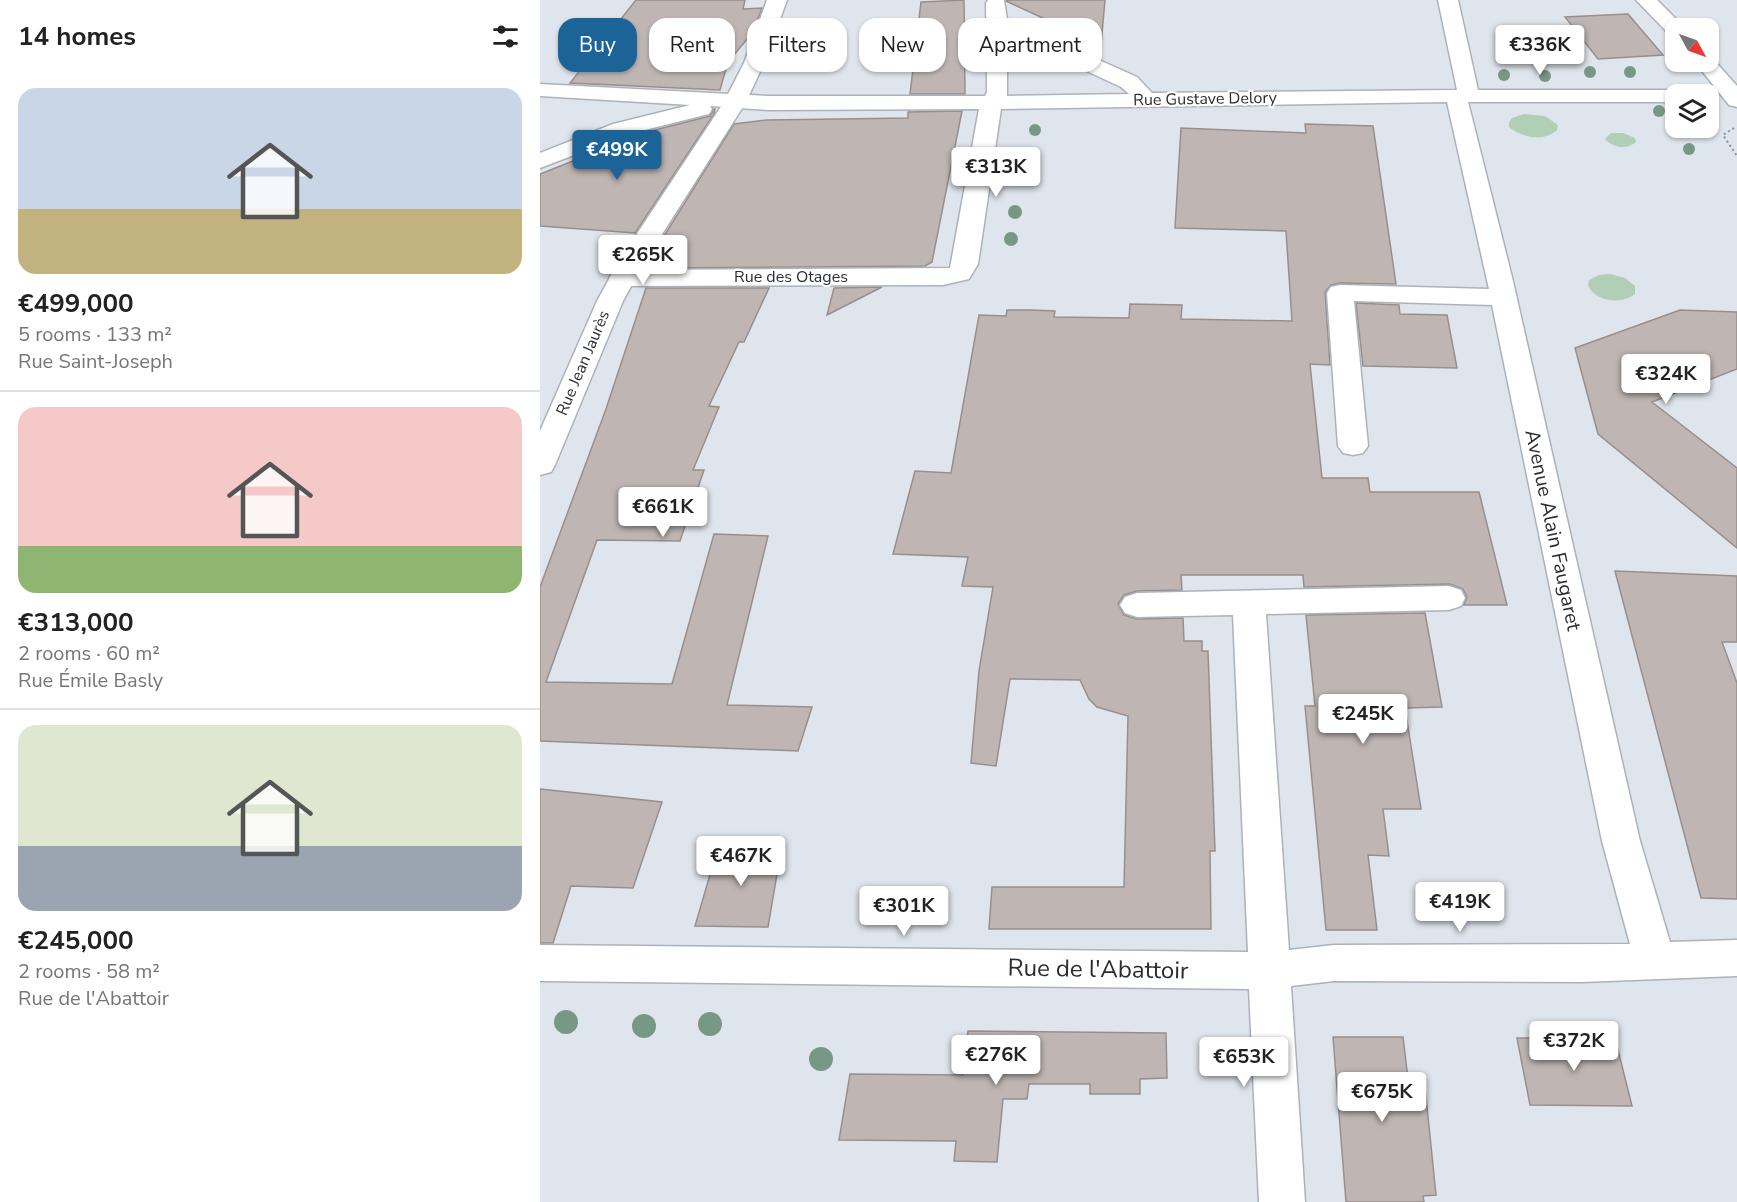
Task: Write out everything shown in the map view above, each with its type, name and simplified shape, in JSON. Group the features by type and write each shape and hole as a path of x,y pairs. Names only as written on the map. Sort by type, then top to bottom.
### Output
{"street":[{"path":"996,0 997,18"},
{"name":"Avenue Alain Faugaret","path":"1448,0 1462,96 1503,297 1621,841 1655,962"},
{"path":"1647,0 1665,19"},
{"name":"Rue Jean Jaurès","path":"540,465 594,334 622,278 735,102 754,63 774,7"},
{"path":"1102,70 1129,82 1141,93 1142,100"},
{"path":"995,102 998,92 998,72"},
{"path":"1714,72 1736,98"},
{"path":"540,90 735,102"},
{"path":"600,93 626,100 633,112 626,124 606,135"},
{"name":"Rue Gustave Delory","path":"735,102 1665,96"},
{"path":"1719,97 1736,98"},
{"path":"540,161 642,123 735,102"},
{"name":"Rue des Otages","path":"622,278 944,277 960,274 965,264 988,114 995,102"},
{"path":"1353,446 1340,293 1503,297"},
{"path":"1137,605 1449,598"},
{"path":"1249,604 1282,1202"},
{"name":"Rue de l'Abattoir","path":"540,963 1268,971 1346,963 1582,964 1737,958"}],"path":[{"path":"1737,126 1723,135 1737,156"}],"green space":[{"path":"1524,114 1545,116 1558,125 1557,130 1546,136 1533,137 1520,134 1509,127 1512,118"},
{"path":"1611,133 1623,133 1635,138 1636,142 1624,147 1616,146 1605,139"},
{"path":"1610,274 1625,278 1635,286 1635,294 1623,300 1609,300 1591,291 1588,285 1589,280 1599,275"}],"building":[{"path":"636,0 745,0 743,9 762,8 758,18 747,18 747,39 735,54 735,18 649,18 649,72 725,72 720,90 570,83 579,72 637,72 637,18 622,18"},
{"path":"964,0 964,18 958,18 958,72 965,72 965,94 910,94 913,72 946,72 946,18 919,18 921,2"},
{"path":"1105,0 1102,34 1102,18 1043,18 1006,1"},
{"path":"1628,14 1663,55 1598,59 1565,17"},
{"path":"714,109 714,114 635,233 540,226 540,174 643,133 710,116"},
{"path":"962,111 932,262 925,266 655,268 673,236 664,236 734,124 767,120 908,118 908,112"},
{"path":"1305,124 1373,126 1396,284 1340,283 1331,285 1325,292 1330,365 1310,364 1322,478 1368,478 1370,492 1479,492 1507,605 1464,605 1467,597 1463,589 1450,584 1304,587 1303,575 1181,575 1182,590 1137,591 1124,595 1118,604 1124,615 1137,619 1183,618 1184,641 1202,641 1202,651 1208,651 1215,851 1210,851 1211,929 989,929 992,887 1124,887 1128,716 1097,707 1089,699 1080,680 1010,679 996,766 971,763 979,671 993,587 962,586 968,557 893,554 915,471 951,473 979,315 1006,316 1007,310 1032,310 1055,311 1054,317 1129,318 1130,304 1182,305 1181,319 1292,321 1286,231 1175,228 1181,128 1306,133"},
{"path":"882,287 827,315 834,288"},
{"path":"646,288 769,288 744,342 739,342 709,406 719,407 693,470 704,470 680,541 597,540 546,682 672,684 714,534 768,536 727,705 812,707 798,751 540,741 540,587 606,409"},
{"path":"1356,303 1399,305 1400,314 1447,315 1457,368 1363,366"},
{"path":"1680,310 1737,312 1737,369 1652,402 1737,468 1737,548 1598,434 1575,348"},
{"path":"1615,571 1737,576 1737,642 1722,642 1737,683 1737,899 1701,898"},
{"path":"1425,613 1442,707 1405,708 1421,809 1383,809 1389,856 1368,855 1377,930 1326,930 1305,706 1315,706 1306,615"},
{"path":"540,789 662,802 633,888 571,886 553,943 540,943"},
{"path":"719,844 782,845 768,927 695,926"},
{"path":"968,1031 1166,1033 1167,1078 1140,1079 1140,1094 1090,1094 1090,1084 1029,1084 1027,1099 1003,1099 997,1162 954,1161 956,1141 839,1140 850,1074 963,1075"},
{"path":"1333,1037 1403,1037 1409,1087 1425,1087 1436,1195 1423,1196 1424,1202 1346,1202"},
{"path":"1517,1038 1615,1038 1632,1106 1530,1105"}]}
